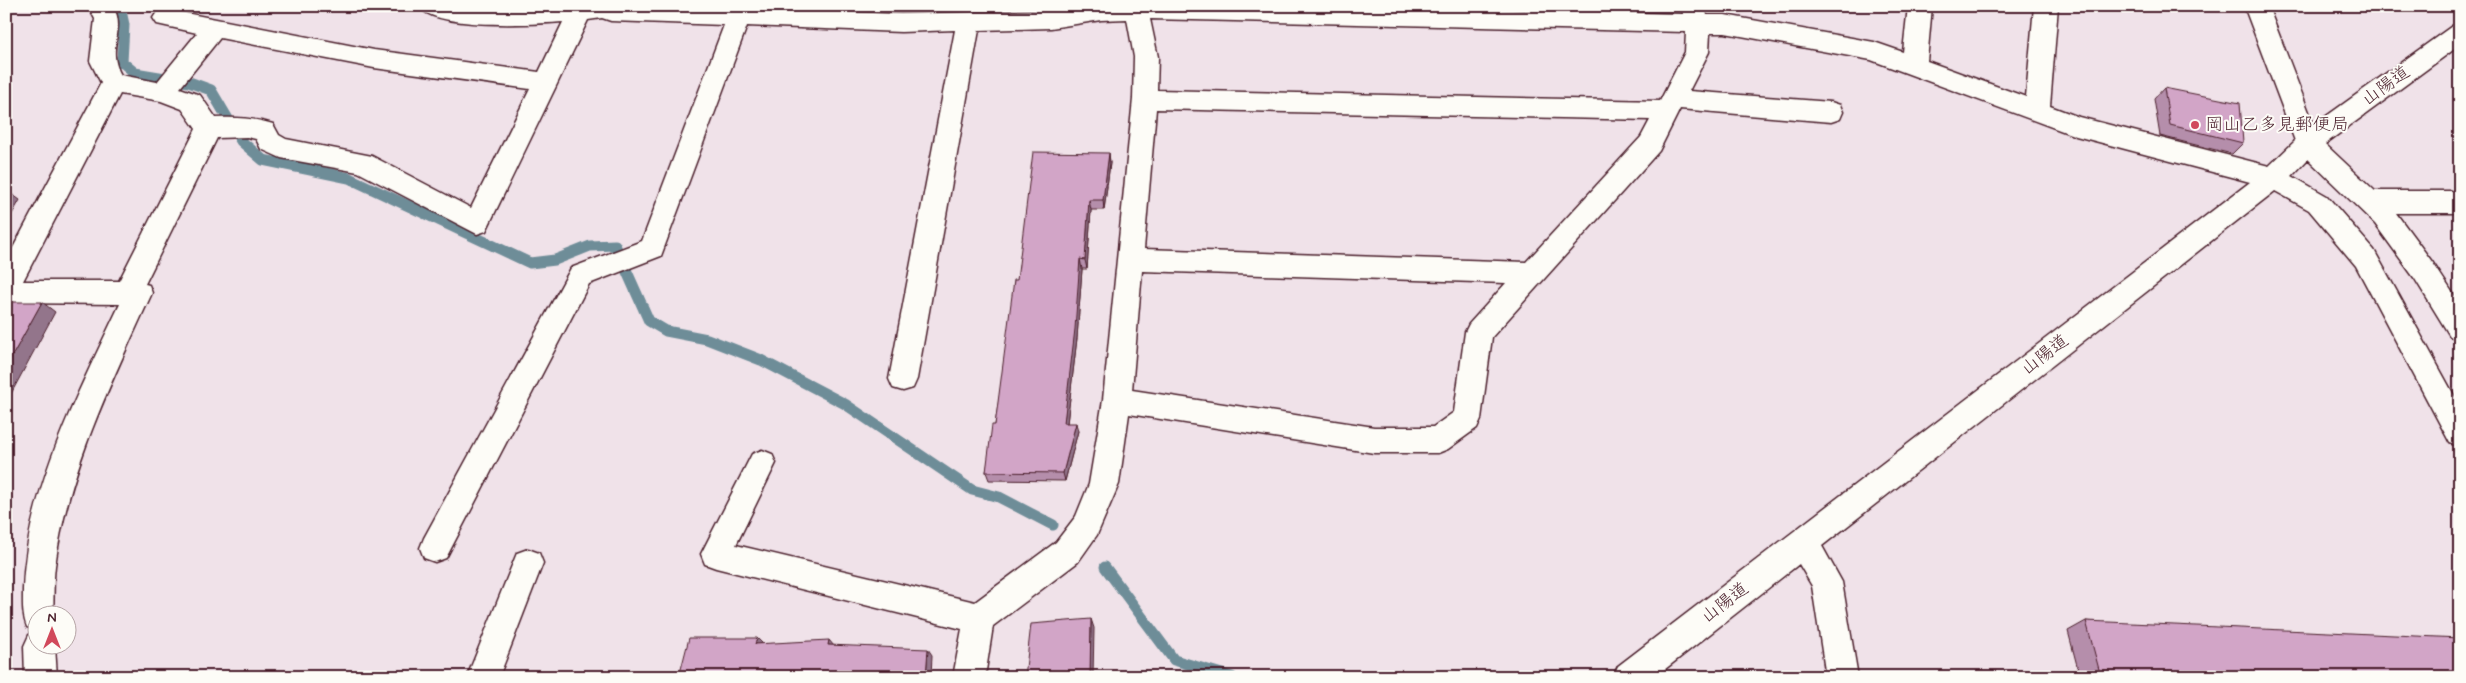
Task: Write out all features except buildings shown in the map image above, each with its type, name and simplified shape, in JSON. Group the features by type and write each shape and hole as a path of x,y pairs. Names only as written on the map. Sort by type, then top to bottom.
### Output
{"street":[{"path":"100,6 104,10 107,23 101,60 113,83"},
{"path":"431,6 438,9 505,17 612,9 903,14 969,21 1051,19 1101,11 1137,8 1696,15 1725,24 1874,51 2076,126 2274,178 2318,204 2365,258 2460,434"},
{"path":"1914,66 1920,6"},
{"path":"2037,112 2046,6"},
{"path":"2256,6 2308,143 2367,202 2384,216 2424,271 2460,328"},
{"path":"969,677 979,618 1067,552 1087,525 1104,484 1117,400 1145,99 1146,57 1137,8"},
{"path":"113,83 170,84 227,128 264,132 270,142 281,148 363,164 477,223 544,82 581,10"},
{"path":"435,548 580,276 652,248 741,12"},
{"path":"1117,400 1374,440 1438,440 1467,419 1479,332 1650,144 1697,52 1696,15"},
{"path":"165,18 374,59 544,82"},
{"path":"904,379 969,21"},
{"path":"170,84 214,29"},
{"name":"山陽道","path":"1629,677 2274,178 2308,143 2460,32"},
{"path":"6,287 113,83"},
{"path":"1145,99 1670,105 1831,112"},
{"path":"128,293 227,128"},
{"path":"2367,202 2460,202"},
{"path":"1130,260 1532,273"},
{"path":"6,292 139,293 75,430 59,477 48,521 40,568 38,606"},
{"path":"762,464 716,554 979,618"},
{"path":"1803,542 1827,582 1842,677"},
{"path":"483,677 528,563"},
{"path":"40,656 41,677"}],"waterway":[{"path":"120,6 124,25 122,62 135,73 189,82 211,90 241,141 263,160 349,178 530,263 555,260 590,246 615,245 649,321 666,331 707,339 761,360 845,404 972,490 999,497 1053,525"},
{"path":"1105,567 1174,660 1232,677"}],"place":[{"name":"岡山乙多見郵便局","path":"2195,125"}]}
